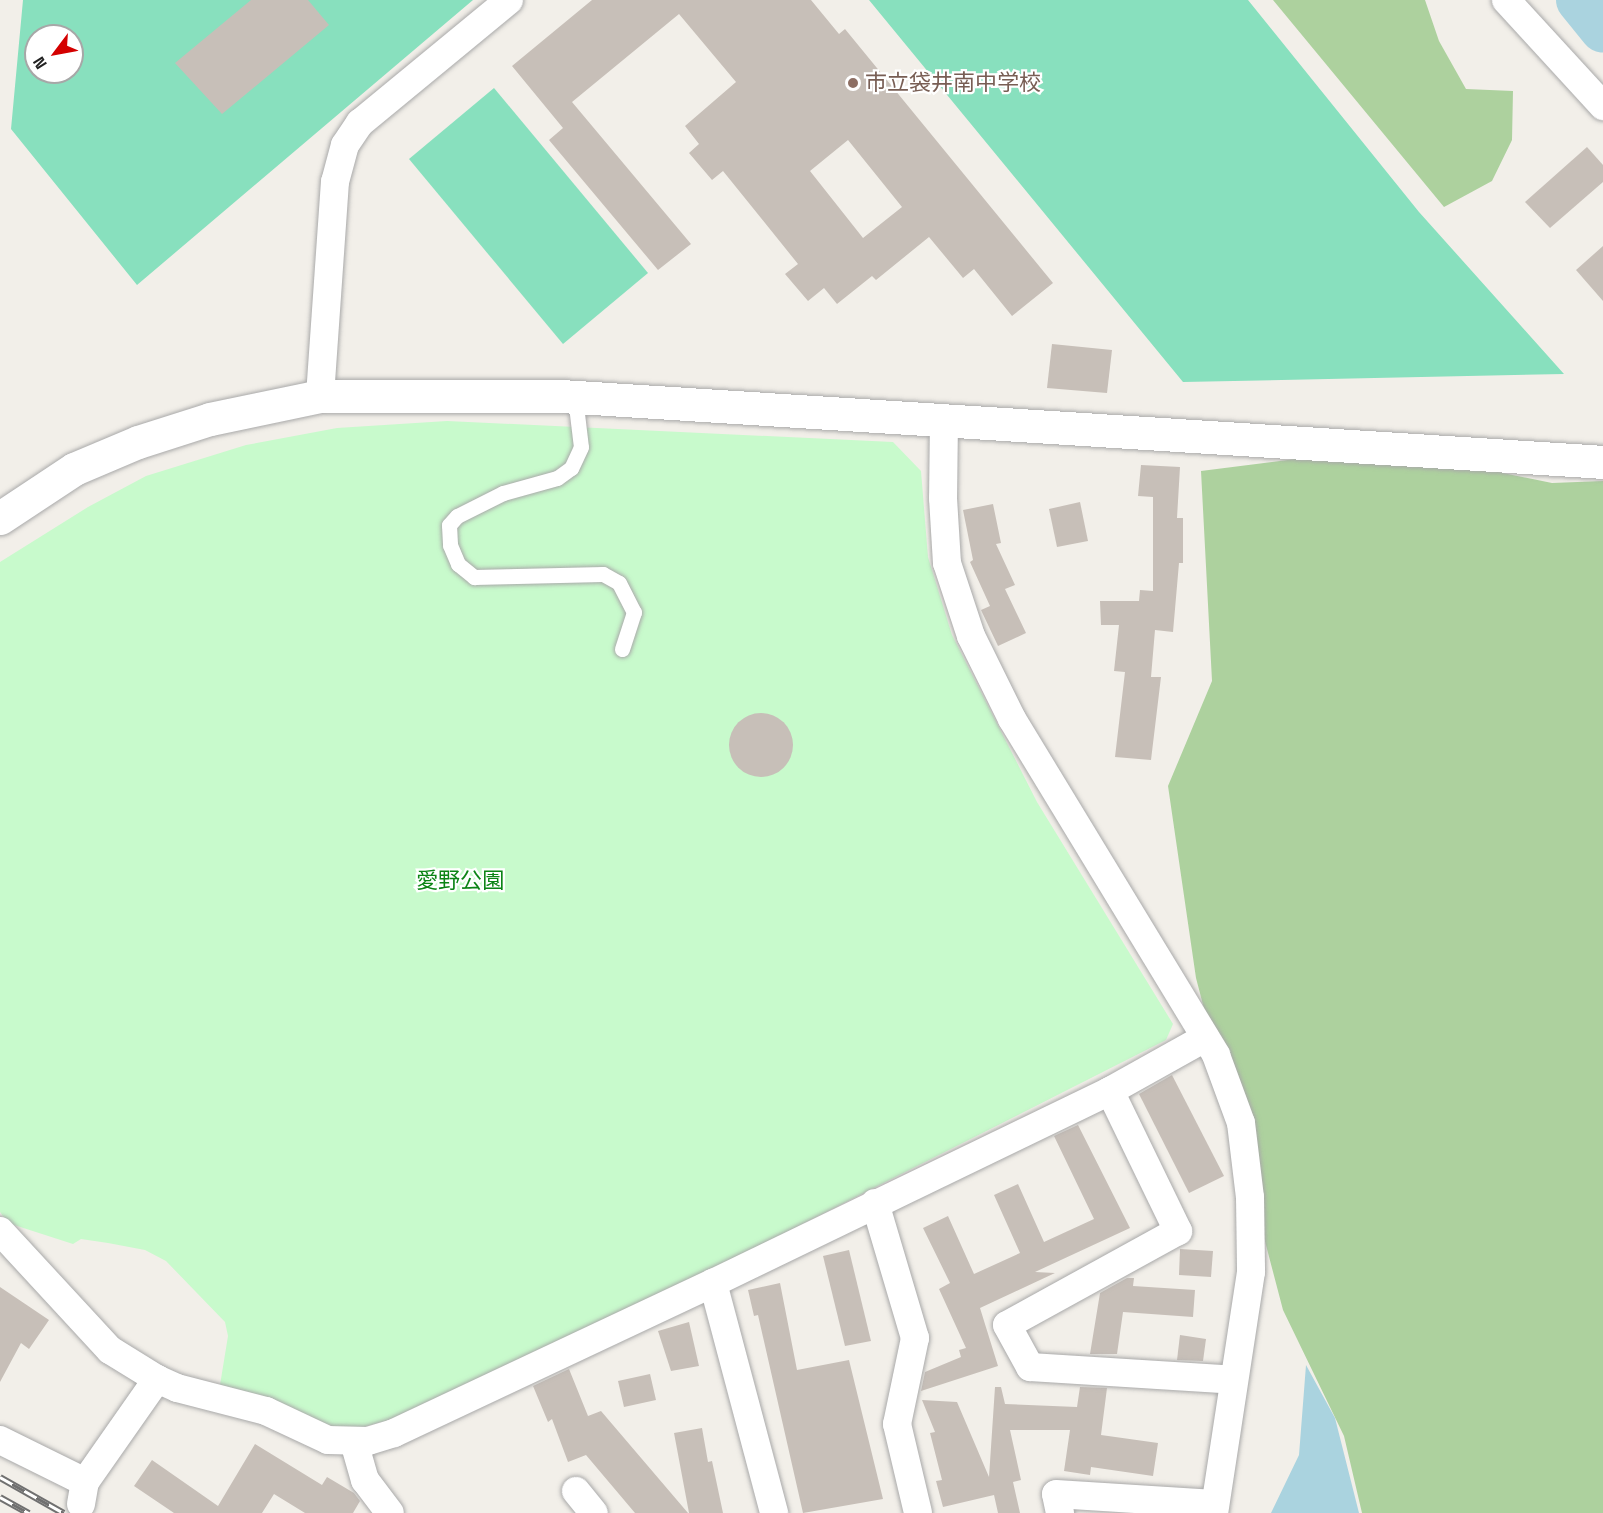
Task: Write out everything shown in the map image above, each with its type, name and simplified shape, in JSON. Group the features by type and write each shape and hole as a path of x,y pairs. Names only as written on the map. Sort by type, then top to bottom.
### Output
{"street":[{"path":"320,396 334,182 345,145 360,123 509,0"},
{"path":"1512,2 1603,106"},
{"path":"0,518 74,469 138,442 210,419 320,396 575,397 1603,462"},
{"path":"944,420 943,498 947,564 971,636 1012,719 1205,1038 1240,1123 1250,1197 1251,1272 1214,1509 1056,1494 1060,1513"},
{"path":"0,1231 110,1350 157,1379 177,1388 266,1410 328,1440 354,1442 394,1433 713,1283 1110,1091 1205,1038"},
{"path":"1110,1091 1178,1231 1007,1325 1030,1367 1234,1380"},
{"path":"875,1203 915,1338 897,1424 918,1513"},
{"path":"713,1283 774,1513"},
{"path":"0,1440 83,1493 157,1379"},
{"path":"354,1442 364,1480 390,1513"},
{"path":"576,1491 594,1513"}],"lane":[{"path":"575,397 581,447 571,468 557,478 503,493 458,516 449,525 450,545 458,564 474,577 603,574 619,583 634,612 622,649"}],"green space":[{"path":"23,0 473,0 137,285 11,129"},
{"path":"869,0 1248,0 1419,212 1564,374 1183,382"},
{"path":"1273,0 1425,0 1439,41 1466,89 1513,91 1512,140 1492,181 1444,207"},
{"path":"494,88 648,273 563,344 409,159"},
{"name":"愛野公園","path":"447,421 893,442 921,471 928,557 952,635 1037,802 1173,1024 1166,1040 753,1249 389,1420 356,1429 331,1426 259,1395 220,1385 228,1336 225,1322 166,1261 145,1250 108,1243 81,1239 73,1244 8,1223 0,1212 0,562 88,507 146,476 246,445 337,428"},
{"path":"1382,448 1552,483 1603,481 1603,1513 1362,1513 1344,1436 1283,1310 1196,978 1168,786 1212,681 1201,471"}],"water":[{"path":"1306,1365 1335,1418 1359,1513 1271,1513 1299,1455"}],"building":[{"path":"251,0 308,0 329,25 222,114 175,63"},
{"path":"592,0 811,0 839,34 845,29 1053,283 1012,316 974,269 963,278 929,237 876,280 872,276 837,304 824,288 808,301 785,274 798,264 723,171 712,180 689,153 699,144 685,126 736,82 679,14 572,102 691,244 658,270 549,140 563,128 512,66","holes":["848,140 902,207 863,238 810,171"]},
{"path":"1587,147 1603,165 1603,182 1550,228 1525,202"},
{"path":"1603,246 1603,301 1576,270"},
{"path":"1052,344 1112,350 1107,393 1047,388"},
{"path":"1141,465 1180,467 1177,518 1183,518 1183,563 1179,563 1173,632 1155,630 1151,677 1161,677 1151,760 1115,757 1125,672 1114,671 1119,625 1101,625 1100,601 1139,601 1140,590 1153,591 1153,497 1138,496"},
{"path":"1080,502 1088,541 1057,547 1049,509"},
{"path":"993,504 1001,543 996,544 1015,585 1005,589 1026,633 998,646 981,610 990,606 970,562 973,560 963,510"},
{"path":"755,713 767,713 784,722 791,733 793,745 791,757 784,768 767,777 755,777 743,772 734,763 729,751 729,739 734,727 743,718"},
{"path":"1172,1075 1224,1176 1189,1193 1139,1094"},
{"path":"1078,1125 1130,1228 1035,1272 1055,1273 980,1308 998,1366 921,1391 925,1372 961,1357 959,1350 966,1348 939,1289 950,1283 923,1228 948,1216 974,1274 1020,1253 994,1195 1018,1184 1044,1242 1094,1219 1054,1136"},
{"path":"1180,1249 1213,1251 1211,1277 1179,1275"},
{"path":"849,1250 871,1341 845,1346 823,1256"},
{"path":"1127,1278 1134,1278 1133,1286 1195,1290 1193,1317 1123,1312 1117,1354 1090,1354 1100,1293"},
{"path":"780,1283 797,1370 849,1360 883,1499 803,1513 758,1315 754,1316 748,1290"},
{"path":"0,1287 49,1320 29,1349 21,1343 0,1382"},
{"path":"689,1322 699,1366 671,1371 658,1331"},
{"path":"1180,1335 1206,1339 1203,1361 1177,1360"},
{"path":"569,1369 588,1416 601,1411 688,1513 635,1513 586,1455 568,1462 552,1419 548,1422 533,1386"},
{"path":"650,1374 656,1400 624,1407 618,1381"},
{"path":"995,1387 1001,1387 1005,1404 1077,1407 1080,1387 1107,1388 1101,1435 1158,1443 1153,1476 1091,1467 1090,1475 1064,1471 1070,1430 1010,1430 1021,1480 1013,1482 1020,1513 998,1513 994,1495 943,1507 936,1481 942,1480 930,1433 935,1432 922,1400 957,1402 989,1477"},
{"path":"702,1428 708,1462 712,1461 723,1513 689,1513 674,1433"},
{"path":"255,1444 322,1485 327,1477 354,1493 360,1501 353,1513 305,1513 274,1494 262,1513 174,1513 134,1486 152,1460 218,1506"}],"waterway":[{"path":"1579,0 1603,30"}],"railway":[{"path":"0,1477 64,1513"},
{"path":"0,1497 29,1513"}],"place":[{"name":"市立袋井南中学校","path":"853,83"}]}
